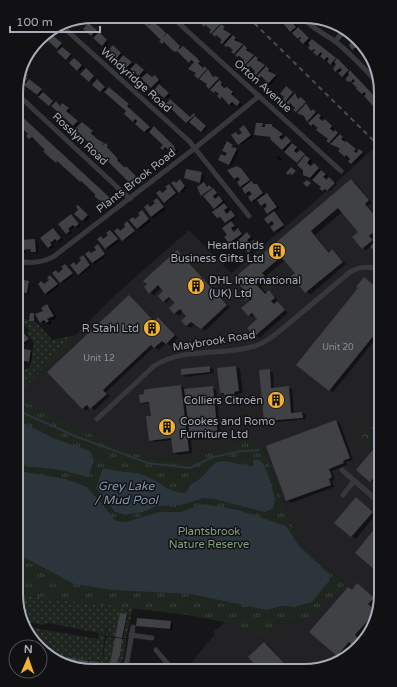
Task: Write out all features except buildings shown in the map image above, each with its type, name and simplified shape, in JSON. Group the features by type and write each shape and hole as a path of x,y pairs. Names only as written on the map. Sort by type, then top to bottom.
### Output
{"street":[{"name":"Orton Avenue","path":"180,23 341,171"},
{"path":"311,24 320,32 335,41 372,77"},
{"name":"Windyridge Road","path":"65,29 195,148 249,216"},
{"path":"335,41 341,34"},
{"name":"Plants Brook Road","path":"23,262 43,262 53,257 130,199 259,96"},
{"name":"Rosslyn Road","path":"23,100 130,199"},
{"name":"Maybrook Road","path":"97,419 154,366 164,360 188,354 244,349 261,344 350,272 366,267 374,268"},
{"path":"342,470 374,498"},
{"path":"343,495 354,481"},
{"path":"126,664 133,626"},
{"path":"131,634 152,638"},
{"path":"156,650 168,664"}],"shaded area":[{"path":"372,150 374,152 373,607 365,629 350,647 335,657 317,663 190,664 214,635 214,630 220,627 224,622 277,639 269,632 279,620 298,621 345,584 301,544 289,520 263,447 240,441 195,458 175,460 150,459 109,443 23,401 23,389 116,294 189,230 231,273 327,191"}],"green space":[{"path":"23,318 38,324 52,340 76,335 23,389 23,371 30,367 34,343 27,333 29,330 23,323"},
{"name":"Plantsbrook Nature Reserve","path":"23,401 109,443 150,459 175,460 195,458 240,441 257,442 263,447 289,520 301,544 345,584 314,615 298,621 279,620 269,632 279,641 224,622 188,615 29,596 23,593"},
{"path":"374,427 374,445 355,432 357,429"},
{"path":"23,593 29,596 133,608 126,638 106,636 107,620 102,656 106,637 126,639 125,652 120,664 80,663 62,657 48,648 48,639 39,639 32,628 98,639 99,633 48,623 44,625 29,622 25,612"}],"water":[{"path":"23,423 55,439 90,451 94,461 88,477 61,470 23,465"},
{"name":"Grey Lake / Mud Pool","path":"253,460 258,460 263,463 269,477 275,499 273,508 265,512 214,499 204,498 181,505 157,506 143,512 125,515 115,512 96,488 103,468 141,474 173,491 185,493 192,484 198,481 213,465 220,461 253,466"},
{"path":"23,472 66,479 87,487 116,521 126,522 159,512 181,512 203,504 238,510 286,526 299,546 330,575 329,581 312,602 298,606 281,606 267,610 191,594 113,590 74,584 23,557"}],"waterway":[{"path":"23,413 75,436 148,463 190,468 213,457 242,451 259,450"}],"railway":[{"path":"254,23 374,141"}],"place":[{"name":"Heartlands Business Gifts Ltd","path":"277,251"},
{"name":"DHL International (UK) Ltd","path":"196,286"},
{"name":"R Stahl Ltd","path":"152,328"},
{"name":"Colliers Citroën","path":"276,400"},
{"name":"Cookes and Romo Furniture Ltd","path":"167,427"}]}
